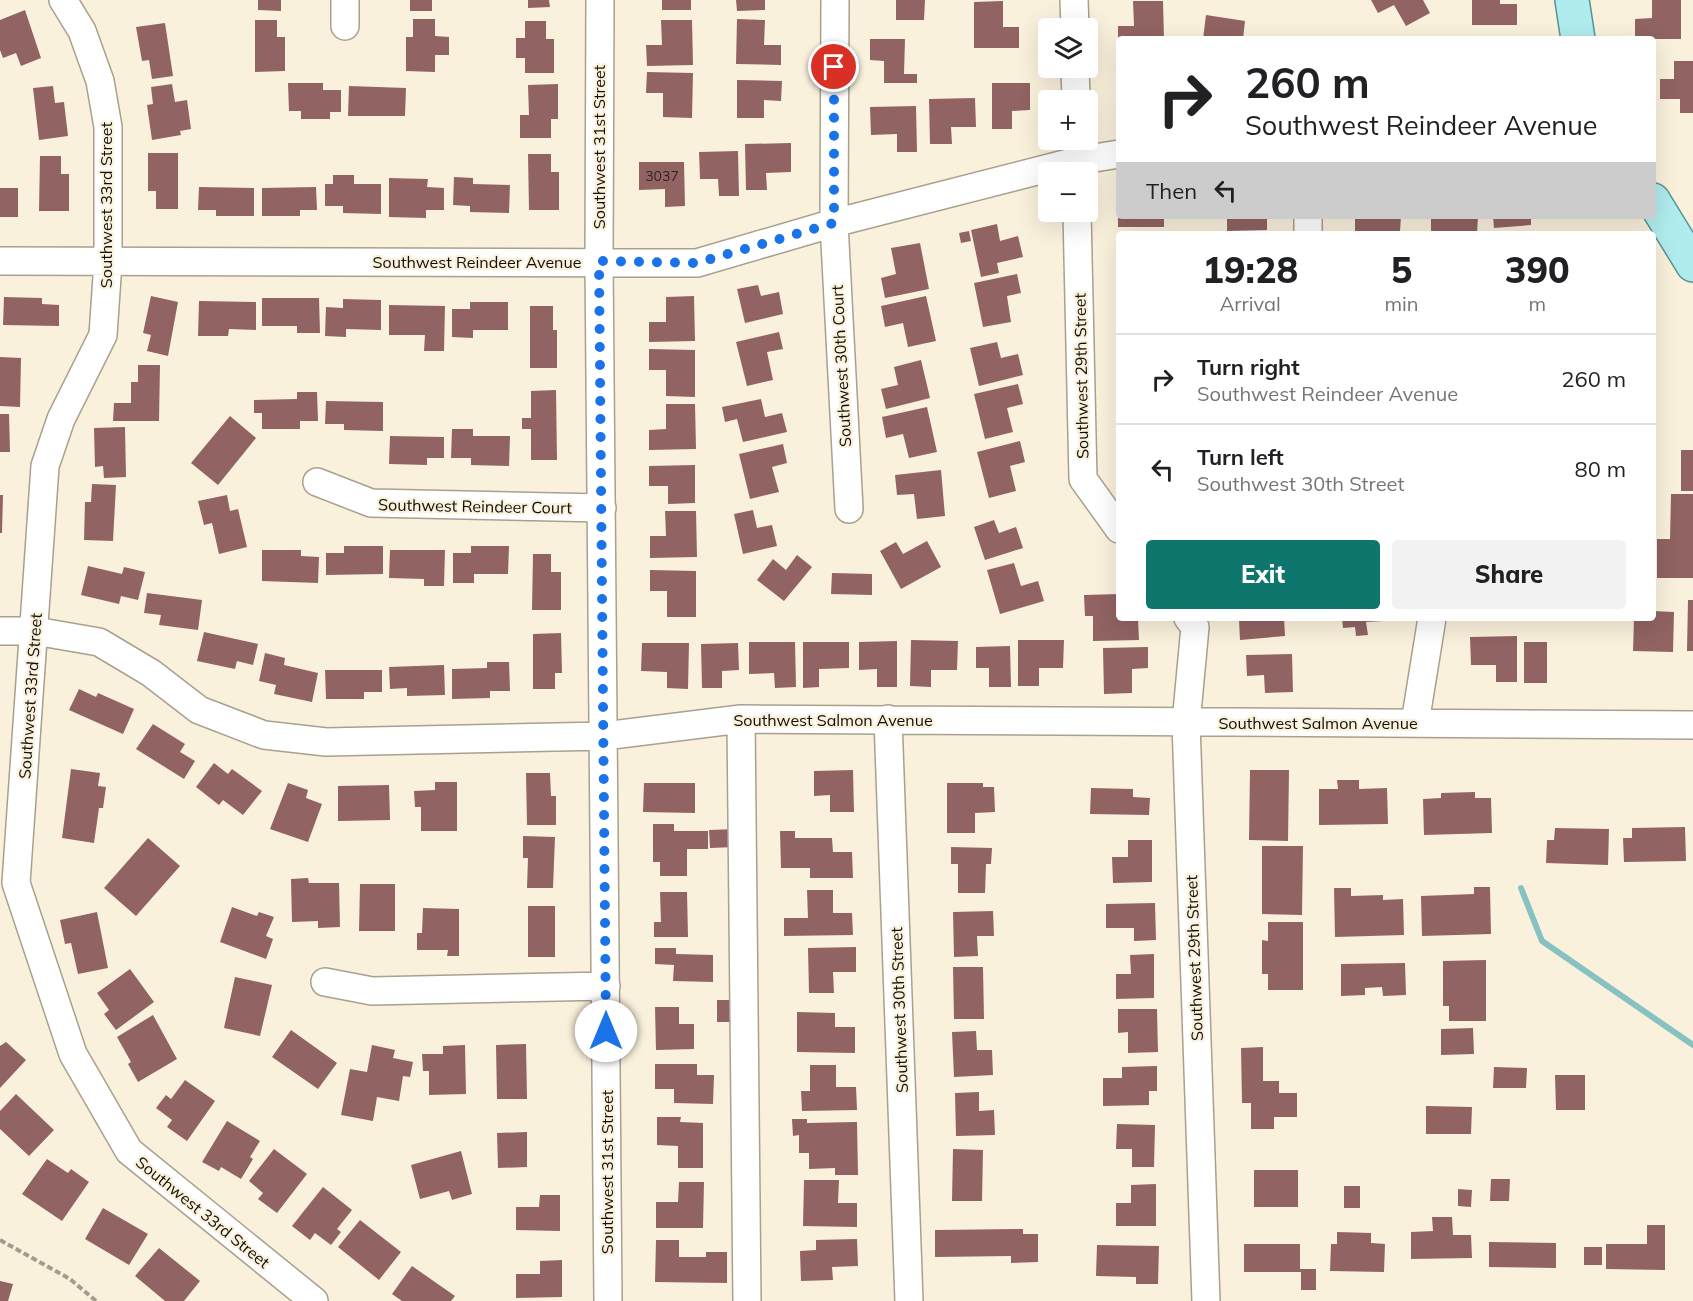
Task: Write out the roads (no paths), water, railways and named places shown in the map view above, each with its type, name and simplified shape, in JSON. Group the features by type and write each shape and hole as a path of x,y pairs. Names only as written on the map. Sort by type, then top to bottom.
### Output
{"main road":[{"path":"1572,0 1578,36"},
{"path":"1656,205 1693,265"}],"street":[{"name":"Southwest 33rd Street","path":"63,0 82,31 100,81 108,127 108,262 103,335 61,419 45,466 35,631 8,883 73,1054 129,1151 315,1301"},
{"name":"Southwest 31st Street","path":"600,0 599,261 608,1301"},
{"path":"834,223 835,0"},
{"path":"1074,0 1075,18"},
{"name":"Southwest Reindeer Avenue","path":"0,261 697,263 834,223 1076,158 1116,154"},
{"name":"Southwest 29th Street","path":"1077,222 1083,479 1116,526"},
{"name":"Southwest 30th Court","path":"834,223 849,509"},
{"name":"Southwest Reindeer Court","path":"317,482 371,503 602,508"},
{"name":"Southwest 29th Street","path":"1190,621 1195,627 1186,723 1206,1301"},
{"path":"1415,723 1432,621"},
{"name":"Southwest Salmon Avenue","path":"0,631 35,631 99,642 151,673 199,710 264,735 326,741 604,736 741,719 1693,725"},
{"path":"741,719 747,1301"},
{"name":"Southwest 30th Street","path":"888,719 909,1301"},
{"path":"325,982 372,991 606,986"}],"waterway":[{"path":"1521,888 1542,941 1693,1045"}]}
